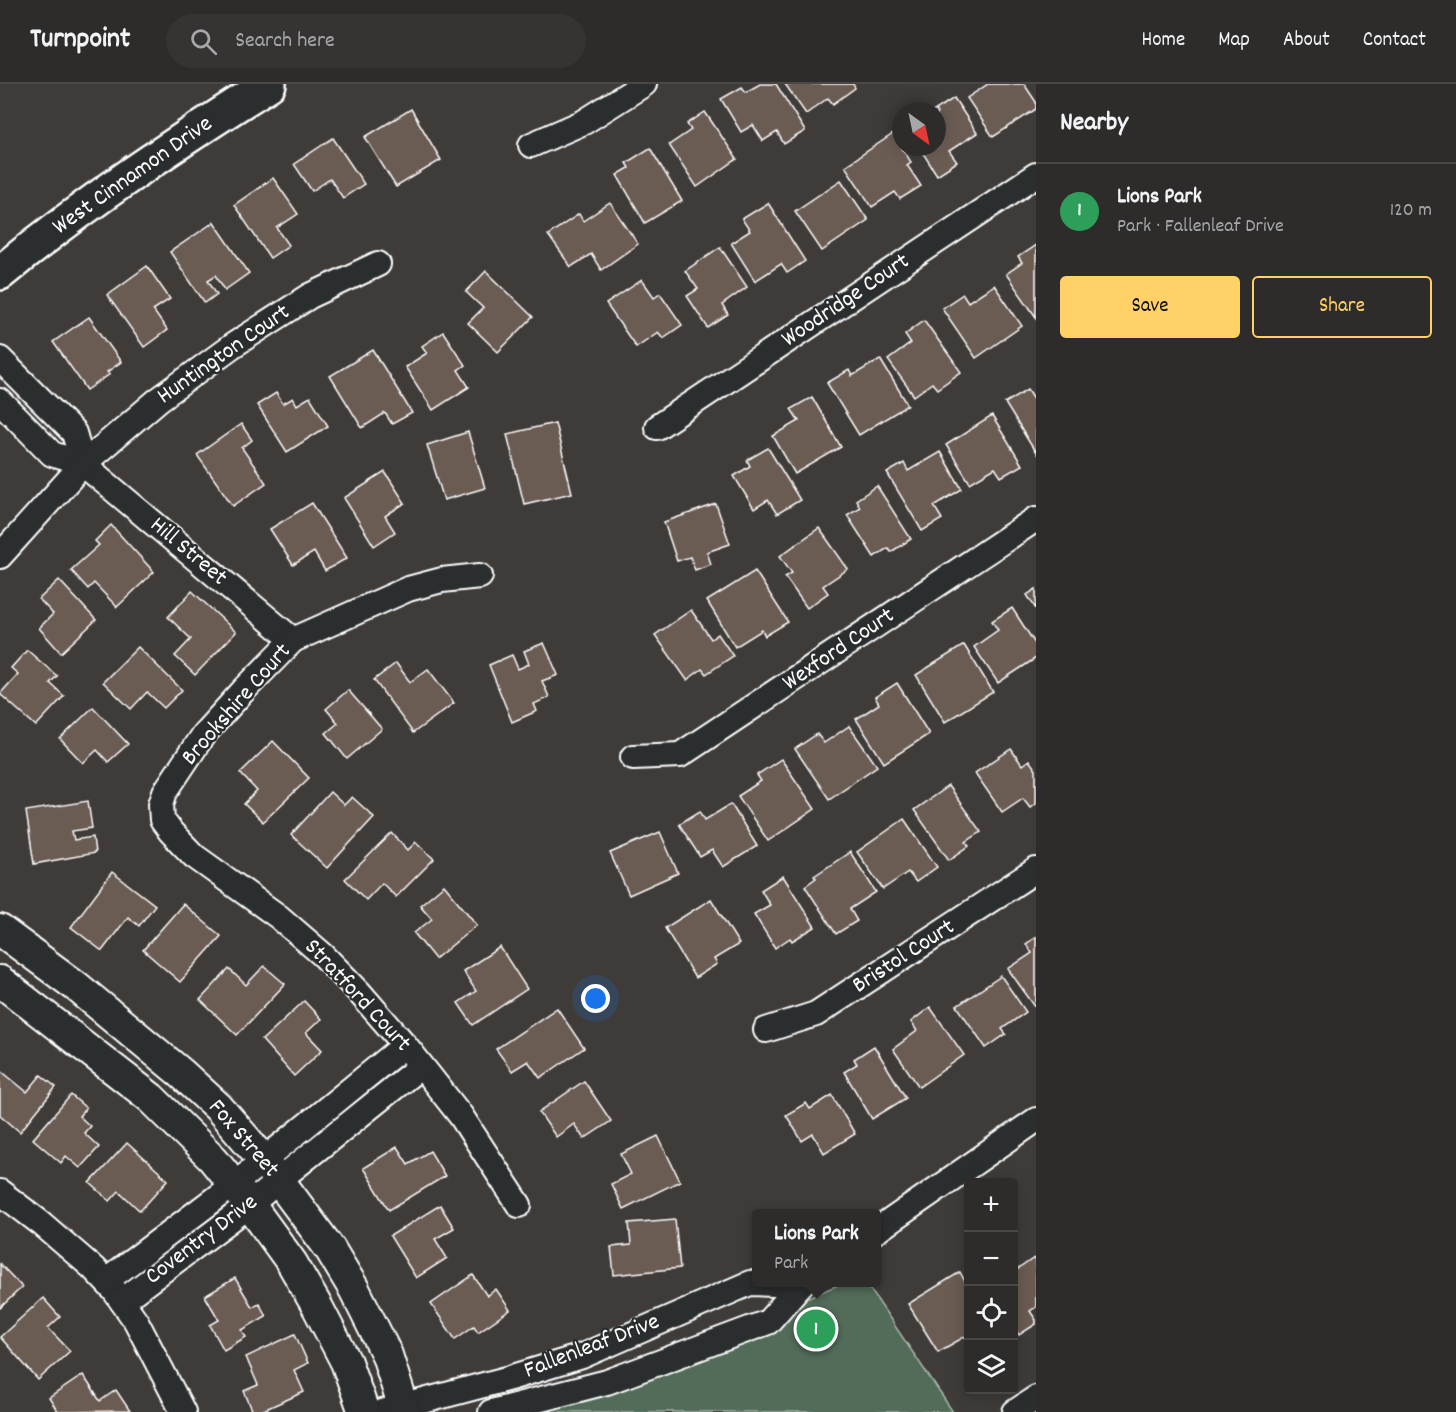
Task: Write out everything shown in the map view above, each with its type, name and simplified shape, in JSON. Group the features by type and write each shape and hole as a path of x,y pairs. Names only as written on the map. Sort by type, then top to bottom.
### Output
{"main road":[{"name":"West Cinnamon Drive","path":"0,273 104,193 269,84"}],"street":[{"path":"531,145 584,122 644,84"},
{"name":"Woodridge Court","path":"657,427 1036,175"},
{"name":"Huntington Court","path":"0,556 83,464 158,400 232,346 310,296 378,264"},
{"path":"0,359 74,433 83,464"},
{"name":"Hill Street","path":"0,401 52,454 83,464 293,640"},
{"name":"Wexford Court","path":"633,757 680,755 1036,519"},
{"name":"Brookshire Court","path":"162,820 161,804 165,792 203,735 293,640 408,589 442,580 480,576"},
{"name":"Stratford Court","path":"162,820 194,856 279,917 323,955 359,992 405,1045 461,1116 519,1205"},
{"name":"Bristol Court","path":"766,1030 816,1014 1036,870"},
{"name":"Fox Street","path":"0,930 76,986 181,1073 218,1107 271,1169 330,1249 354,1289 387,1355 397,1410"},
{"name":"Fox Street","path":"0,981 152,1098 213,1159 291,1263 318,1308 346,1362 364,1412"},
{"name":"Coventry Drive","path":"122,1301 271,1169 405,1045"},
{"name":"Coventry Drive","path":"271,1169 421,1066"},
{"path":"881,1228 1036,1120"},
{"path":"0,1192 42,1224 106,1281 136,1321 183,1412"},
{"name":"Coventry Drive","path":"106,1281 242,1195"},
{"name":"Fallenleaf Drive","path":"397,1410 582,1356 752,1283"},
{"name":"Fallenleaf Drive","path":"491,1412 607,1382 768,1322 798,1287"},
{"path":"1015,1412 1036,1398"}],"green space":[{"path":"833,1287 869,1287 953,1412 504,1412 585,1391"}],"building":[{"path":"760,84 776,84 805,131 784,144 777,132 763,141 753,125 741,132 721,99 742,87 746,92"},
{"path":"785,84 853,84 855,88 833,104 828,98 806,114"},
{"path":"988,84 1024,84 1036,102 1036,109 993,137 967,98"},
{"path":"954,98 977,133 949,151 957,162 937,175 925,156 946,156 946,103"},
{"path":"411,109 441,160 396,187 365,137"},
{"path":"705,112 737,159 697,187 669,145 691,130 687,124"},
{"path":"892,135 892,156 907,156 911,162 907,165 921,186 900,199 895,192 872,207 845,166"},
{"path":"333,138 364,184 343,198 330,179 312,191 294,164"},
{"path":"650,148 682,201 645,223 617,175 629,168 626,163"},
{"path":"273,178 298,214 277,228 289,245 270,258 234,205"},
{"path":"841,180 868,220 822,251 795,211"},
{"path":"610,203 638,244 601,270 591,254 571,267 548,235 579,214 583,221"},
{"path":"768,203 805,261 787,273 781,264 755,281 731,243 750,231 742,219"},
{"path":"214,222 249,273 225,290 216,275 208,280 217,294 205,303 170,252"},
{"path":"1036,245 1036,317 1006,274 1022,263 1018,257"},
{"path":"720,247 747,287 722,305 728,315 708,328 687,296 698,289 685,271"},
{"path":"147,266 170,299 153,310 167,330 144,347 107,295"},
{"path":"486,271 533,317 498,352 468,323 483,308 466,292"},
{"path":"642,280 654,297 660,293 682,325 663,338 658,332 636,347 606,304"},
{"path":"994,285 1022,326 976,358 942,308 963,294 968,302"},
{"path":"89,317 121,362 107,372 110,374 87,390 53,342"},
{"path":"924,320 961,372 937,389 932,383 914,396 888,360 911,343 905,334"},
{"path":"443,332 465,365 458,370 469,387 433,410 405,367 427,353 422,346"},
{"path":"373,350 412,413 392,424 385,413 362,428 330,376"},
{"path":"880,359 908,405 859,435 827,383 849,370 852,376"},
{"path":"1028,389 1036,399 1036,453 1005,403"},
{"path":"276,393 283,404 293,398 297,405 310,397 328,426 287,452 257,405"},
{"path":"812,397 841,447 795,474 773,436 799,421 791,409"},
{"path":"992,416 1022,465 1001,477 995,468 970,483 946,445"},
{"path":"555,423 572,493 524,504 507,434"},
{"path":"241,424 252,440 242,448 266,483 233,506 197,455"},
{"path":"468,432 485,488 444,500 427,445"},
{"path":"768,448 800,500 777,514 768,500 754,509 734,476 750,466 747,460"},
{"path":"940,452 962,489 934,506 942,519 922,531 887,473 904,463 908,471"},
{"path":"385,472 405,503 385,516 395,532 374,546 344,498"},
{"path":"877,486 911,539 891,552 888,548 874,557 847,515 860,507 856,500"},
{"path":"312,503 347,558 325,571 314,552 293,565 270,529"},
{"path":"716,504 730,544 707,552 711,564 695,570 690,557 677,561 664,522"},
{"path":"111,525 154,572 117,607 94,583 88,589 71,570 99,545 95,541"},
{"path":"819,528 848,569 823,586 828,593 807,608 785,577 792,573 780,556"},
{"path":"755,571 788,622 765,636 762,630 735,647 707,601"},
{"path":"59,580 96,620 61,653 39,628 53,614 39,599"},
{"path":"1036,589 1036,609 1027,595"},
{"path":"192,591 236,632 195,675 175,656 191,639 168,617"},
{"path":"1012,608 1036,645 1036,658 998,683 974,647 998,630 992,621"},
{"path":"691,610 711,639 718,634 733,656 706,674 702,669 687,680 655,635"},
{"path":"544,643 558,675 542,681 549,697 534,704 537,711 512,722 489,665 512,655 518,669 529,664 524,651"},
{"path":"964,645 993,692 945,722 916,675"},
{"path":"138,647 182,690 164,708 147,692 131,709 103,682"},
{"path":"27,650 57,676 50,683 64,696 36,726 0,694 18,674 11,668"},
{"path":"396,663 410,682 428,669 454,703 413,733 374,680"},
{"path":"897,683 929,734 884,763 856,719 879,704 875,697"},
{"path":"348,690 382,729 347,759 326,733 338,723 326,709"},
{"path":"93,707 128,744 108,762 97,750 83,763 60,739"},
{"path":"849,726 877,766 829,799 795,749 817,734 824,743"},
{"path":"273,741 309,778 263,822 244,804 257,791 240,773"},
{"path":"1011,749 1022,765 1029,760 1036,770 1036,803 1030,807 1023,798 1002,812 975,773"},
{"path":"781,759 815,809 768,841 738,796 761,781 757,775"},
{"path":"948,786 981,832 966,842 969,846 949,860 914,810"},
{"path":"330,792 344,805 352,797 374,817 327,868 291,835"},
{"path":"88,801 92,828 72,831 74,840 93,837 95,853 34,864 26,811"},
{"path":"731,804 757,846 723,867 712,850 700,857 679,824 700,811 705,820"},
{"path":"904,819 937,867 916,882 908,872 883,889 857,852"},
{"path":"660,832 678,873 629,895 610,853"},
{"path":"392,833 408,850 416,842 434,859 396,897 382,883 366,900 345,879"},
{"path":"850,852 876,892 850,909 857,921 836,934 805,886 816,878 814,876"},
{"path":"112,872 155,905 139,926 128,917 102,951 71,927"},
{"path":"783,876 815,927 792,941 790,938 775,948 754,914 770,905 761,890"},
{"path":"444,885 477,925 435,959 414,933 432,919 420,905"},
{"path":"711,899 739,944 714,959 717,964 695,978 665,928"},
{"path":"183,904 221,936 180,982 143,950"},
{"path":"1036,937 1036,1008 1008,969 1032,953 1026,944"},
{"path":"500,947 527,989 473,1025 458,1003 476,991 463,971"},
{"path":"264,966 285,984 237,1035 200,1000 229,969 246,985"},
{"path":"1001,976 1026,1012 1002,1029 1006,1034 986,1048 957,1006"},
{"path":"304,1001 321,1019 306,1033 322,1050 294,1076 262,1040"},
{"path":"930,1007 964,1055 919,1087 893,1049 917,1031 911,1022"},
{"path":"557,1008 584,1048 540,1078 528,1061 512,1071 496,1049"},
{"path":"874,1046 906,1098 872,1119 844,1072 857,1064 854,1059"},
{"path":"0,1070 27,1092 41,1075 56,1087 20,1132 0,1115"},
{"path":"584,1081 611,1121 584,1139 574,1124 556,1137 539,1112"},
{"path":"71,1095 86,1108 79,1116 90,1126 84,1133 99,1147 80,1168 66,1156 61,1163 33,1139"},
{"path":"832,1095 855,1134 824,1153 813,1134 802,1141 786,1115 806,1103 810,1109"},
{"path":"658,1136 680,1181 623,1209 611,1184 631,1174 621,1154"},
{"path":"127,1143 168,1180 140,1211 119,1191 110,1201 90,1183"},
{"path":"397,1147 408,1164 430,1151 445,1176 389,1210 363,1168"},
{"path":"440,1205 454,1228 435,1239 447,1258 416,1278 390,1236"},
{"path":"675,1219 680,1268 614,1275 611,1247 631,1245 629,1223"},
{"path":"1034,1258 1036,1261 1036,1307 1030,1311 1036,1324 1019,1335 1018,1333 1018,1269"},
{"path":"0,1264 22,1287 0,1308"},
{"path":"960,1272 964,1280 964,1337 938,1352 908,1304"},
{"path":"473,1275 487,1296 496,1289 510,1310 478,1332 474,1326 455,1339 431,1304"},
{"path":"235,1278 252,1307 259,1303 266,1316 242,1330 246,1337 224,1350 210,1325 219,1320 205,1296"},
{"path":"43,1298 60,1317 48,1328 70,1351 38,1380 0,1337"},
{"path":"295,1334 308,1363 294,1370 304,1392 259,1412 253,1412 244,1391 258,1385 246,1357"},
{"path":"83,1375 100,1401 116,1390 130,1411 58,1412 49,1398"}],"place":[{"name":"Lions Park","path":"816,1329"}]}
